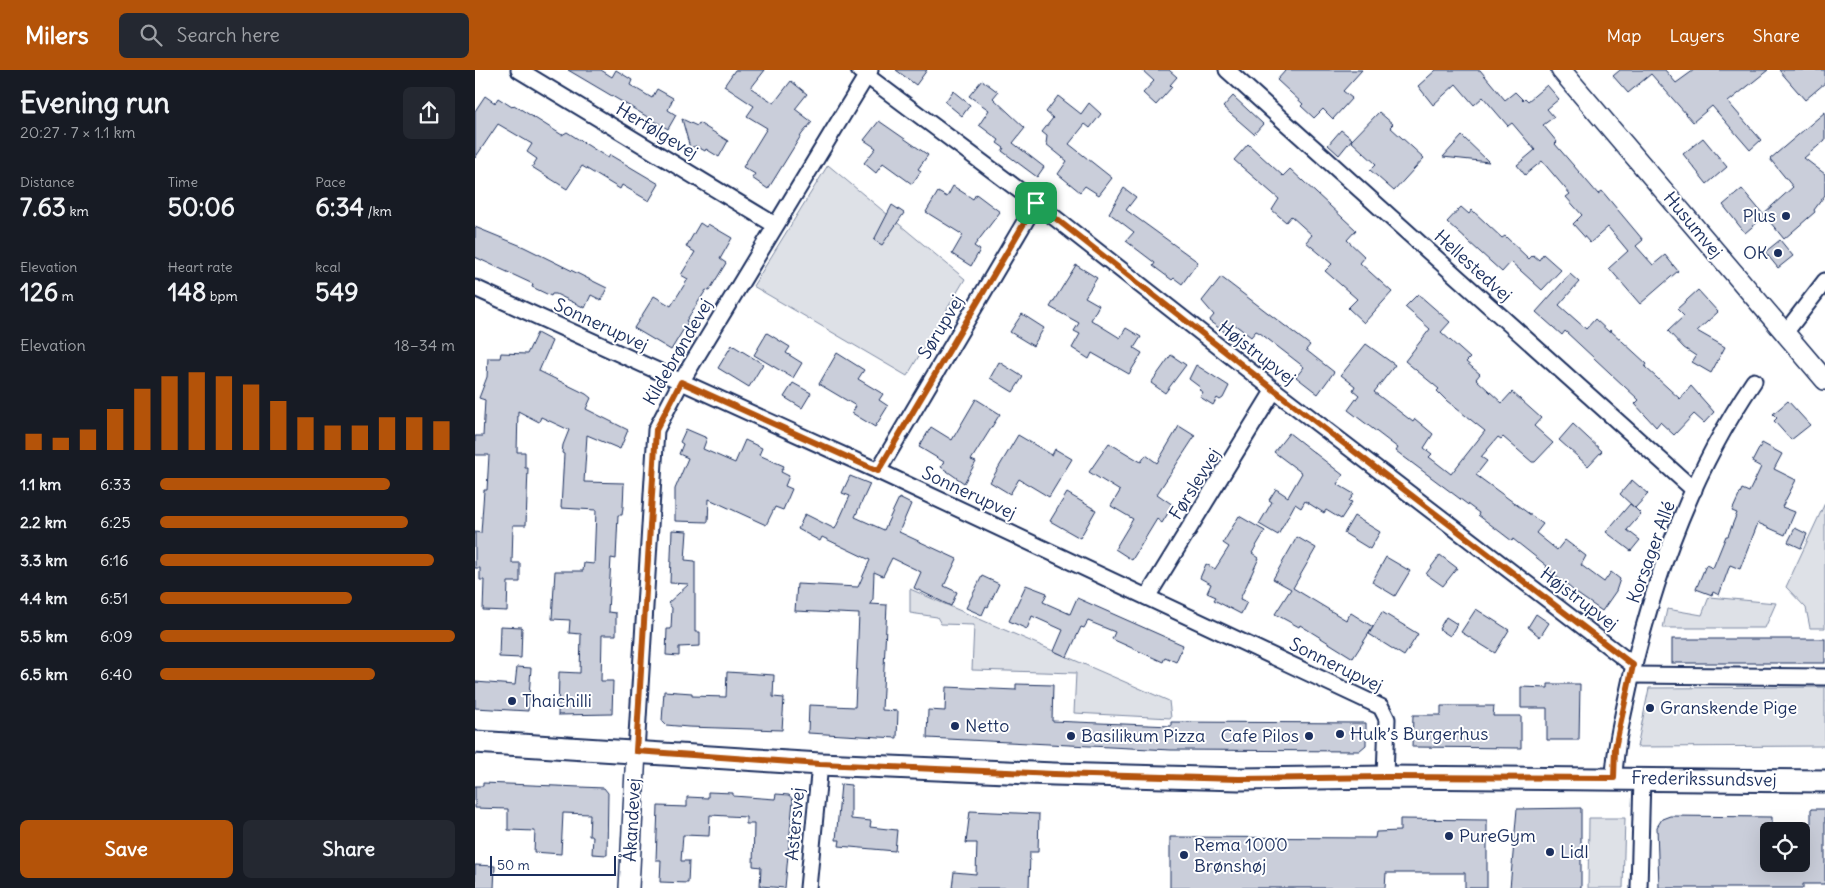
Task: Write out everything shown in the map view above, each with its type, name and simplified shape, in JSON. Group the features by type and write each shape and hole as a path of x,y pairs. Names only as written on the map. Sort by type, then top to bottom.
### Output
{"main road":[{"name":"Frederikssundsvej","path":"475,742 820,764 1239,779 1385,777 1825,781"}],"street":[{"name":"Herfølgevej","path":"519,70 775,225"},
{"name":"Hellestedvej","path":"1227,70 1694,490"},
{"name":"Husumvej","path":"1561,70 1825,380"},
{"name":"Kildebrøndevej","path":"636,751 656,430 681,382 865,72"},
{"name":"Højstrupvej","path":"865,72 1036,203 1633,670"},
{"name":"Sørupvej","path":"878,471 1036,203"},
{"path":"1785,333 1825,281"},
{"name":"Sonnerupvej","path":"475,288 878,471 1381,706 1387,719 1385,777"},
{"name":"Korsager Allé","path":"1614,778 1615,748 1633,670 1661,570 1694,490 1730,416 1754,381"},
{"name":"Førslevvej","path":"1147,597 1274,390"},
{"path":"1633,670 1825,677"},
{"name":"Åkandevej","path":"629,888 636,751"},
{"name":"Astersvej","path":"808,888 820,764"},
{"path":"1639,888 1642,778"}],"shaded area":[{"path":"828,165 965,279 907,376 753,286"},
{"path":"1825,503 1825,628 1810,628 1806,608 1786,587"},
{"path":"910,589 1169,701 1171,718 1074,713 1076,673 972,670 974,625 941,624 937,617 910,613"},
{"path":"1709,597 1776,603 1765,628 1663,628 1667,609 1702,615"},
{"path":"1825,687 1825,746 1637,747 1649,688"},
{"path":"1589,818 1625,818 1623,888 1588,888"}],"building":[{"path":"568,70 601,70 612,77 616,70 632,80 630,85 652,98 657,89 673,98 668,110 676,115 668,129"},
{"path":"735,70 765,70 751,88 774,103 791,81 807,94 795,109 812,122 802,134 768,189 752,178 755,174 743,167 767,128 747,116 754,106 724,86"},
{"path":"896,70 927,70 916,85"},
{"path":"1142,70 1169,70 1177,77 1170,85 1172,87 1156,105 1143,93 1154,81"},
{"path":"1286,70 1362,70 1343,91 1352,98 1333,119 1323,109 1314,118 1301,106 1303,104 1277,80"},
{"path":"1436,70 1480,70 1505,100 1515,92 1523,100 1525,98 1528,101 1547,85 1559,99 1547,109 1554,117 1543,125 1557,142 1555,144 1598,194 1602,191 1643,240 1636,246 1653,265 1665,255 1678,271 1640,304 1609,268 1628,251 1608,227 1590,243 1573,224 1582,215 1566,197 1570,194 1542,161 1525,175 1517,165 1535,150 1512,123 1508,126 1483,97 1474,105 1456,84 1433,105 1418,86"},
{"path":"1620,70 1665,70 1676,83 1694,70 1768,70 1728,102 1761,140 1750,150 1712,106 1693,122 1651,74 1628,93 1613,76"},
{"path":"1779,70 1825,70 1825,83 1805,100"},
{"path":"982,80 998,92 993,98 1025,128 1013,143 1044,167 1037,177 1002,151 1004,148 997,143 999,140 979,125 989,110 969,96"},
{"path":"953,91 970,105 962,116 945,102"},
{"path":"485,96 495,103 498,98 512,107 514,105 562,135 567,132 608,158 610,155 659,184 649,201 622,185 620,189 582,166 567,189 532,167 537,159 527,152 532,144 498,124 475,158 475,111"},
{"path":"1058,96 1081,114 1089,103 1101,114 1090,128 1085,124 1069,144 1112,178 1099,195 1085,186 1080,192 1058,174 1067,161 1046,144 1047,136 1042,132 1053,118 1046,112"},
{"path":"1233,96 1263,124 1254,134 1223,107"},
{"path":"1379,112 1393,124 1390,127 1424,158 1394,191 1370,170 1376,164 1351,141"},
{"path":"1825,112 1825,140 1804,158 1825,174 1825,195 1814,210 1815,212 1784,239 1765,216 1745,233 1723,205 1742,189 1763,214 1793,187 1770,159"},
{"path":"682,119 697,126 699,123 728,141 719,157 706,149 705,151 696,146 690,148"},
{"path":"879,121 928,155 918,169 921,171 912,184 883,163 876,173 864,163 876,148 864,140"},
{"path":"1341,130 1352,139 1339,155 1328,145"},
{"path":"1462,136 1489,162 1443,157"},
{"path":"1703,138 1727,167 1707,184 1683,154"},
{"path":"1248,144 1283,176 1290,169 1356,230 1347,240 1365,257 1360,263 1392,292 1364,323 1348,308 1357,299 1325,271 1332,264 1306,242 1312,235 1291,216 1286,222 1272,210 1279,199 1234,160"},
{"path":"953,186 973,199 976,194 1000,212 974,246 980,250 971,266 952,254 963,235 926,212 938,192 947,197"},
{"path":"1124,188 1136,197 1126,210 1198,262 1182,284 1174,278 1172,280 1153,266 1155,263 1126,241 1134,232 1109,213"},
{"path":"892,205 904,213 882,245 874,240"},
{"path":"1461,207 1469,214 1472,210 1502,238 1505,236 1529,259 1533,255 1539,260 1543,254 1561,270 1542,290 1511,262 1502,272 1447,222"},
{"path":"700,223 706,227 708,224 732,238 720,259 726,263 709,291 706,290 686,321 688,322 671,350 634,328 654,296 671,306 688,279 681,275 695,252 686,247"},
{"path":"475,227 524,247 607,288 601,300 591,295 585,308 556,294 551,296 532,287 533,284 475,257"},
{"path":"1780,240 1793,256 1778,268 1765,252"},
{"path":"1076,265 1097,278 1085,297 1099,305 1091,320 1120,338 1126,328 1141,337 1134,348 1142,353 1129,374 1092,353 1089,359 1072,348 1080,334 1074,331 1079,323 1050,307"},
{"path":"1570,274 1579,282 1559,305 1586,329 1595,319 1609,332 1610,330 1647,364 1645,367 1680,399 1691,386 1714,412 1704,423 1694,414 1674,435 1660,422 1656,427 1635,404 1639,400 1565,331 1562,335 1536,312"},
{"path":"1221,277 1310,345 1306,350 1334,372 1318,394 1296,377 1304,367 1260,333 1256,331 1251,337 1234,324 1226,333 1209,321 1214,315 1202,301"},
{"path":"1698,290 1718,312 1697,331 1725,347 1711,373 1692,362 1696,356 1684,348 1668,331 1684,316 1677,309"},
{"path":"1418,294 1450,322 1441,332 1470,358 1466,362 1480,374 1476,379 1502,403 1512,392 1541,418 1534,426 1553,443 1535,462 1532,462 1503,437 1501,439 1498,437 1481,457 1487,461 1476,475 1543,524 1536,533 1557,550 1565,540 1586,556 1581,565 1604,582 1611,572 1620,579 1616,591 1602,611 1579,595 1513,539 1512,541 1478,515 1479,513 1396,451 1398,448 1348,410 1359,395 1353,390 1355,386 1341,375 1366,344 1395,365 1374,392 1413,422 1415,419 1433,434 1424,448 1432,454 1429,457 1451,474 1485,431 1447,401 1437,391 1439,389 1405,361 1430,329 1405,307"},
{"path":"1022,314 1044,328 1033,346 1010,332"},
{"path":"537,333 552,341 539,371 586,394 591,398 586,409 628,430 620,449 587,435 584,482 624,483 622,515 618,515 616,559 611,558 608,612 616,613 616,635 602,635 601,681 613,681 612,714 558,715 559,672 580,673 581,634 569,633 570,620 552,619 555,571 583,571 584,563 594,564 596,510 561,508 564,454 562,453 569,430 541,417 539,422 518,411 517,452 525,452 525,468 528,468 526,525 513,525 512,563 520,563 520,582 508,582 507,611 483,610 484,580 480,580 480,568 475,568 475,532 481,533 484,490 487,490 489,455 475,455 475,436 483,436 485,400 479,398 487,377 488,358 500,358 501,353 527,354"},
{"path":"767,333 790,347 786,353 802,363 793,378 754,355"},
{"path":"732,345 763,364 749,387 718,368"},
{"path":"837,353 864,370 858,379 883,394 879,400 888,406 875,427 852,413 856,406 819,384"},
{"path":"1171,355 1186,365 1165,393 1151,383"},
{"path":"999,362 1023,377 1013,392 990,378"},
{"path":"1196,365 1229,386 1223,398 1220,400 1217,398 1213,405 1200,397 1203,392 1199,390 1201,388 1189,379"},
{"path":"793,383 811,393 802,408 784,397"},
{"path":"976,399 1000,414 971,460 976,462 964,483 941,467 944,462 919,447 931,427 952,440"},
{"path":"1788,401 1810,425 1791,440 1774,421 1777,418 1773,414"},
{"path":"1573,424 1602,451 1588,466 1559,440"},
{"path":"1179,426 1195,436 1157,494 1173,505 1162,523 1157,519 1132,560 1115,549 1133,519 1111,506 1120,491 1089,472 1109,443 1141,462 1146,455 1157,463"},
{"path":"686,429 707,438 703,449 735,463 745,440 762,448 759,455 784,466 781,472 789,476 785,486 792,489 783,510 775,507 766,525 709,499 708,522 675,521 675,489 688,458 679,454 683,444 680,442"},
{"path":"1289,433 1343,475 1337,484 1354,494 1349,501 1352,502 1341,519 1326,510 1324,513 1305,501 1301,508 1295,504 1278,535 1259,524 1272,502 1269,500 1276,489 1288,497 1302,473 1274,452"},
{"path":"1018,435 1052,455 1055,449 1072,459 1049,497 1019,479 1010,494 990,482"},
{"path":"1762,443 1782,454 1774,469 1796,480 1782,507 1795,512 1785,535 1758,523 1740,569 1730,565 1719,595 1713,592 1712,595 1696,589 1706,565 1713,568 1726,536 1728,536 1737,513 1732,511 1742,489 1749,492 1761,467 1752,462"},
{"path":"850,476 870,484 855,517 884,530 899,498 911,504 899,532 957,559 944,586 957,592 951,606 914,588 921,572 892,558 883,576 874,572 873,599 870,604 887,605 882,710 898,711 897,738 808,733 809,705 855,707 859,614 795,611 797,584 858,587 870,560 822,537 820,541 798,529 805,514 835,529 850,496 842,493"},
{"path":"1632,480 1648,494 1635,508 1620,494"},
{"path":"1067,493 1096,510 1080,538 1050,521"},
{"path":"1630,504 1641,514 1627,530 1640,540 1631,551 1606,532"},
{"path":"1239,516 1265,531 1252,553 1259,558 1240,599 1247,602 1241,614 1214,600 1216,597 1207,593 1211,584 1200,578 1206,564 1215,569 1229,547 1223,543"},
{"path":"1354,516 1380,532 1370,549 1344,533"},
{"path":"1795,528 1807,534 1801,548 1788,542"},
{"path":"672,530 687,531 685,560 695,561 695,632 700,632 700,646 679,647 679,656 666,655 667,629 671,629 672,608 668,603 689,584 670,583"},
{"path":"1297,537 1316,548 1293,588 1346,620 1351,613 1373,627 1353,658 1300,625 1299,627 1275,614 1291,589 1273,579"},
{"path":"1440,555 1457,568 1443,586 1426,574"},
{"path":"1386,557 1410,571 1395,596 1372,582"},
{"path":"982,576 999,584 982,615 966,608"},
{"path":"1026,585 1047,593 1043,602 1070,614 1077,598 1183,645 1176,662 1165,657 1163,662 1112,639 1115,632 1088,621 1084,628 1081,627 1067,657 1054,651 1063,630 1032,616 1027,629 1009,621"},
{"path":"1476,609 1509,630 1495,653 1461,632"},
{"path":"1382,612 1418,634 1404,656 1369,634"},
{"path":"1536,614 1549,623 1540,637 1528,627"},
{"path":"1446,617 1457,624 1450,636 1439,629"},
{"path":"500,626 522,627 521,658 499,657"},
{"path":"1672,639 1825,639 1825,663 1672,663"},
{"path":"517,667 531,668 528,711 475,708 475,682 515,685"},
{"path":"727,672 774,675 773,697 784,698 782,730 688,727 666,725 662,721 664,691 692,693 692,696 726,697"},
{"path":"1016,684 1053,685 1052,721 1171,726 1171,722 1366,723 1366,745 1359,751 1171,750 927,738 928,710 945,711 946,687 1016,690"},
{"path":"1548,684 1580,684 1579,740 1547,740 1547,708 1521,708 1521,687 1548,688"},
{"path":"1441,706 1494,706 1493,716 1521,716 1521,748 1412,747 1413,715 1441,715"},
{"path":"483,783 604,788 608,793 607,855 592,854 593,836 589,836 590,814 563,813 561,854 534,852 535,831 508,830 508,809 475,808 475,786 483,786"},
{"path":"841,784 851,785 851,819 871,821 870,827 897,830 895,851 839,846 840,840 836,840"},
{"path":"708,792 733,793 733,796 775,799 776,794 789,795 793,800 785,888 760,886 761,867 753,866 754,824 746,824 746,817 710,815 709,836 683,835 681,861 689,861 688,883 660,882 661,860 656,860 658,806 687,807 687,797 708,798"},
{"path":"1581,808 1581,888 1510,888 1517,809"},
{"path":"1811,809 1825,809 1825,884 1803,884 1803,888 1659,888 1657,827 1662,819 1670,816 1772,817 1772,822 1760,822 1760,872 1810,872"},
{"path":"970,811 1039,814 1038,852 1030,852 1029,888 952,888 954,872 976,874 977,843 966,843"},
{"path":"1400,819 1487,820 1487,888 1465,888 1465,873 1386,873 1385,888 1170,888 1170,837 1375,838 1376,832 1400,831"},
{"path":"475,865 495,866 494,888 475,888"}],"place":[{"name":"Plus","path":"1786,216"},
{"name":"OK","path":"1778,253"},
{"name":"Thaichilli","path":"512,701"},
{"name":"Granskende Pige","path":"1650,708"},
{"name":"Netto","path":"955,726"},
{"name":"Hulk’s Burgerhus","path":"1340,734"},
{"name":"Basilikum Pizza","path":"1071,736"},
{"name":"Cafe Pilos","path":"1309,736"},
{"name":"PureGym","path":"1449,836"},
{"name":"Lidl","path":"1550,852"},
{"name":"Rema 1000 Brønshøj","path":"1184,855"}],"route":[{"path":"1036,203 1274,390 1633,665 1615,748 1614,778 1385,777 1239,779 1054,774 820,764 636,751 656,430 681,382 878,471 1036,203"}]}
